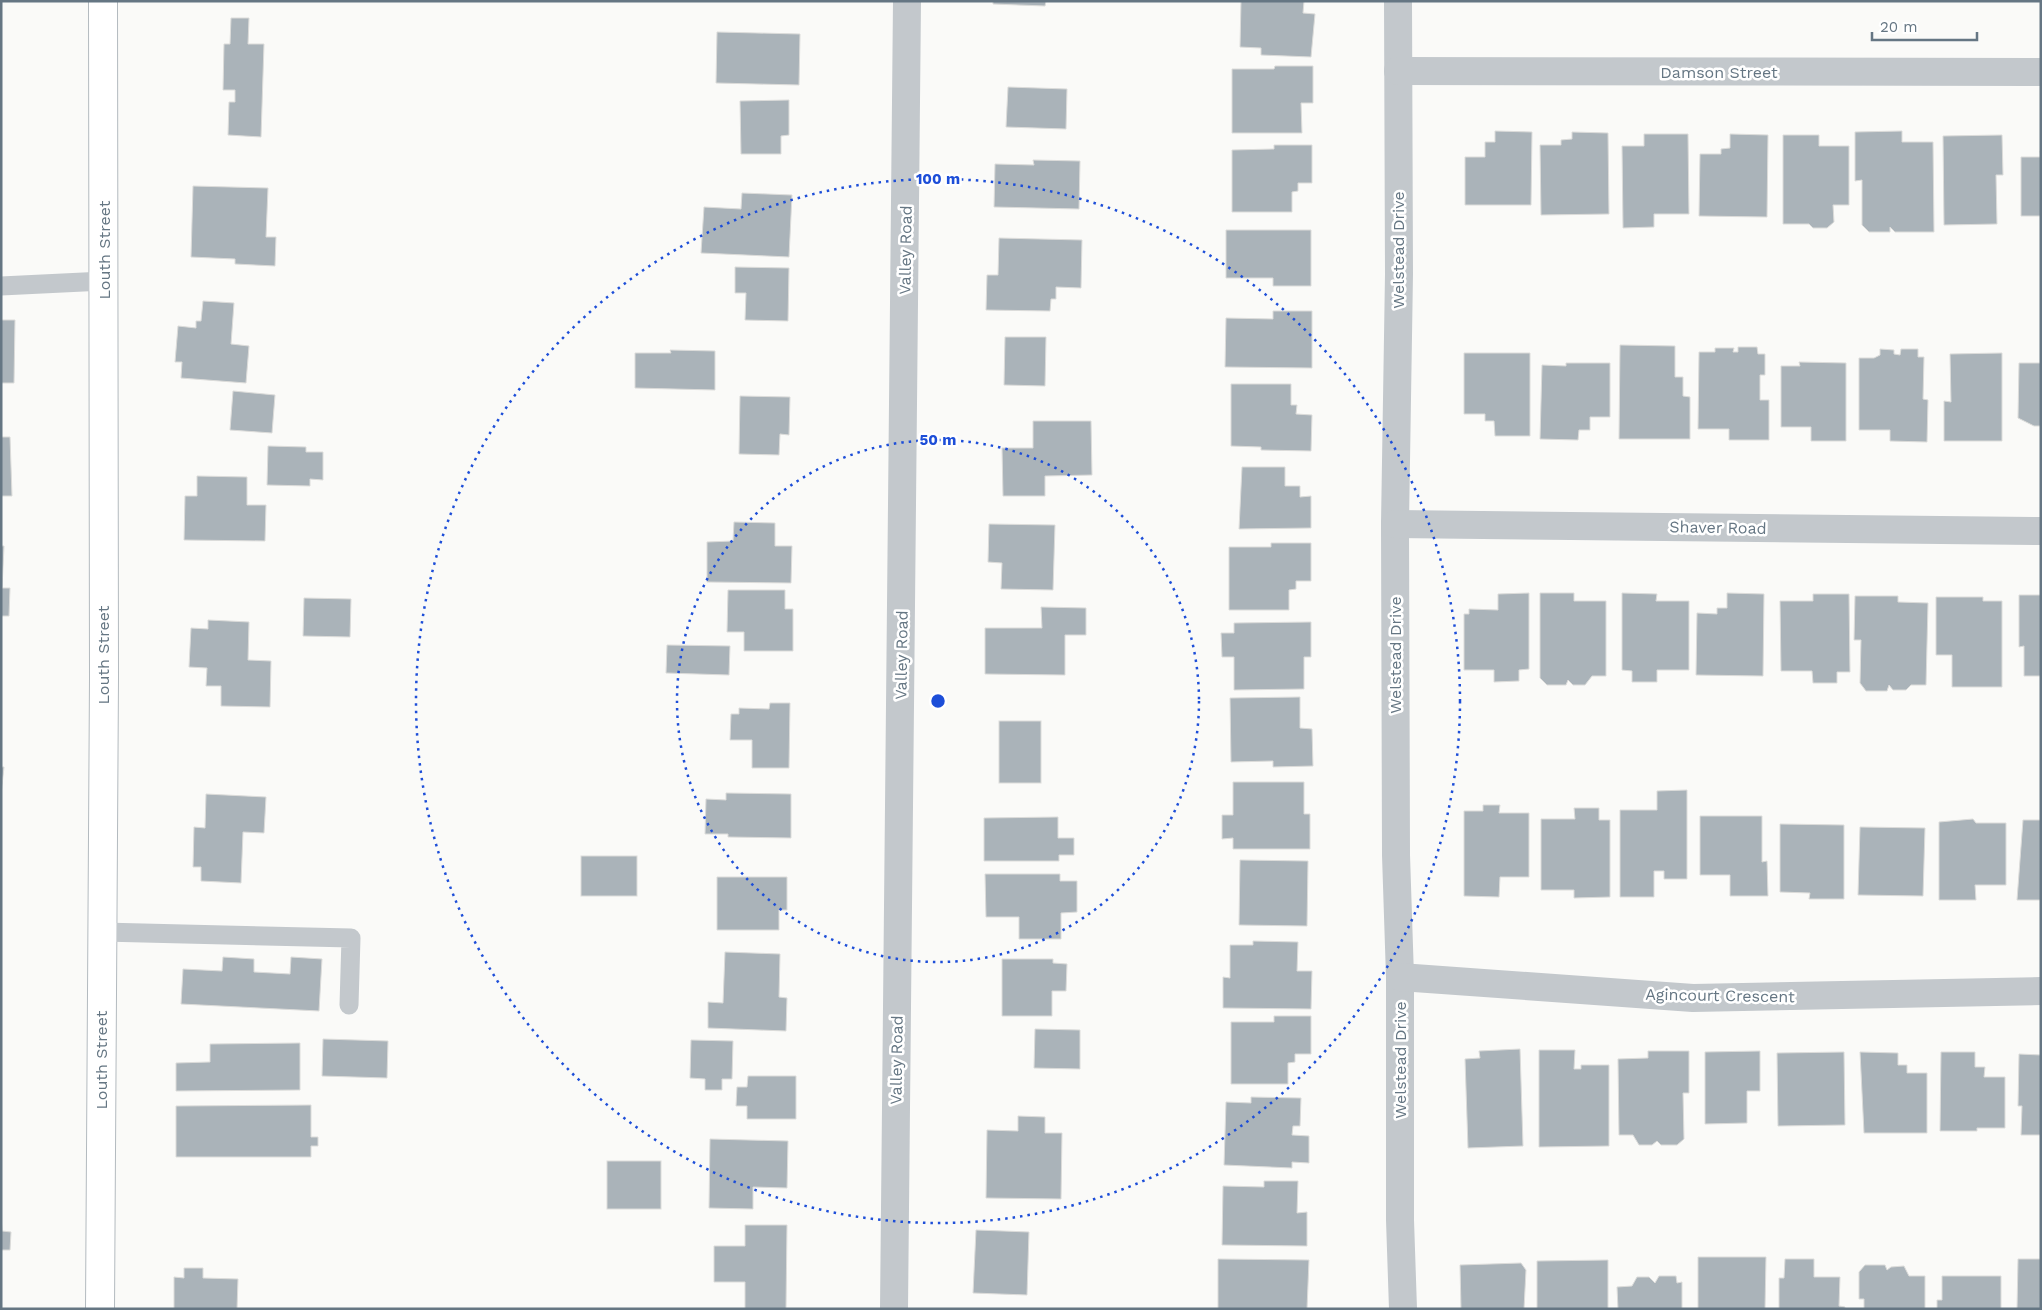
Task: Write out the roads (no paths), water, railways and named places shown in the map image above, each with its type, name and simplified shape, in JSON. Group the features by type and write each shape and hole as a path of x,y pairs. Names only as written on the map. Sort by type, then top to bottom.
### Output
{"main road":[{"name":"Louth Street","path":"100,1309 104,281 103,1"}],"street":[{"name":"Valley Road","path":"894,1309 907,1"},
{"name":"Welstead Drive","path":"1398,1 1399,274 1395,524 1396,855 1400,977 1400,1220 1403,1309"},
{"name":"Damson Street","path":"1398,71 2041,72"},
{"name":"Shaver Road","path":"1395,524 2041,531"},
{"name":"Agincourt Crescent","path":"1400,977 1692,998 2041,991"}],"lane":[{"path":"1,286 104,281"},
{"path":"102,932 351,938 349,1005"}]}
